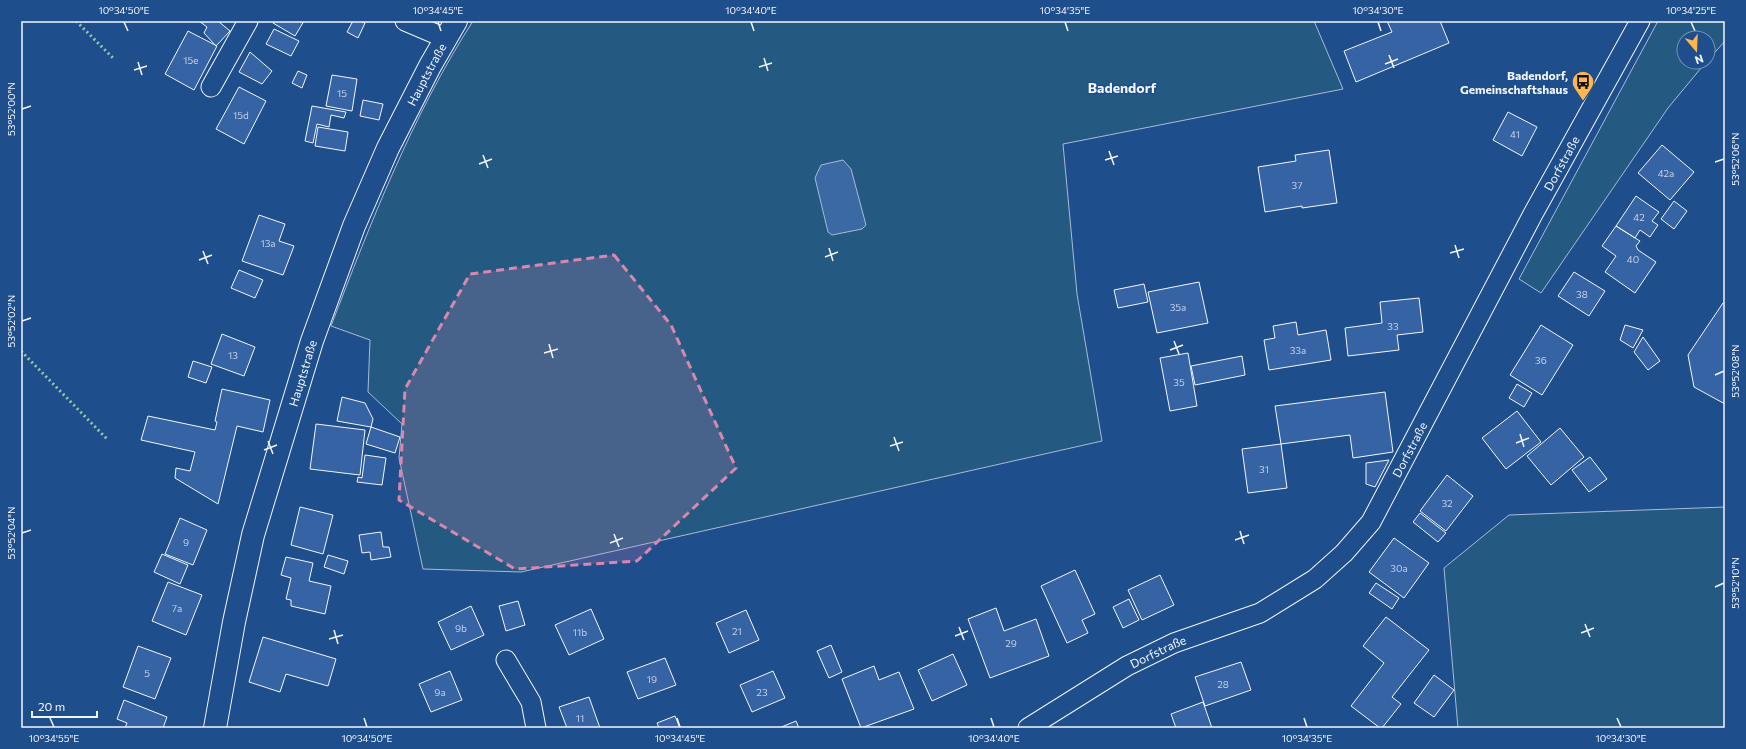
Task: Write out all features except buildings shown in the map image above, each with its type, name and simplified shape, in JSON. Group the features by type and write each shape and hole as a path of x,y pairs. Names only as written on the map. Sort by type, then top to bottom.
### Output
{"main road":[{"name":"Hauptstraße","path":"215,728 234,622 253,535 312,342 354,226 382,162 450,29"}],"street":[{"path":"211,87 248,21"},
{"name":"Hauptstraße","path":"405,21 450,29"},
{"name":"Dorfstraße","path":"1028,728 1127,666 1174,643 1260,613 1315,579 1344,553 1371,522 1533,214 1640,21"},
{"path":"506,660 531,702 536,728"}],"highlighted area":[{"path":"614,255 671,325 736,468 637,561 515,569 399,500 405,389 470,274"}],"shaded area":[{"path":"473,21 1314,21 1343,89 1063,144 1077,294 1102,441 521,572 423,569 399,458 402,424 368,392 370,340 331,326 361,248 394,170 431,94"},
{"path":"1658,21 1725,21 1725,41 1716,51 1716,30 1676,30 1676,70 1699,70 1668,108 1541,293 1519,279"},
{"path":"843,160 851,169 866,225 862,229 832,235 828,232 815,178 821,165"},
{"path":"1725,507 1725,728 1458,728 1444,568 1509,515"}],"hedge":[{"path":"76,21 113,58"},
{"path":"21,351 107,439"}],"place":[{"name":"Badendorf, Gemeinschaftshaus","path":"1583,102"}],"district":[{"name":"Badendorf","path":"1122,87"}]}
